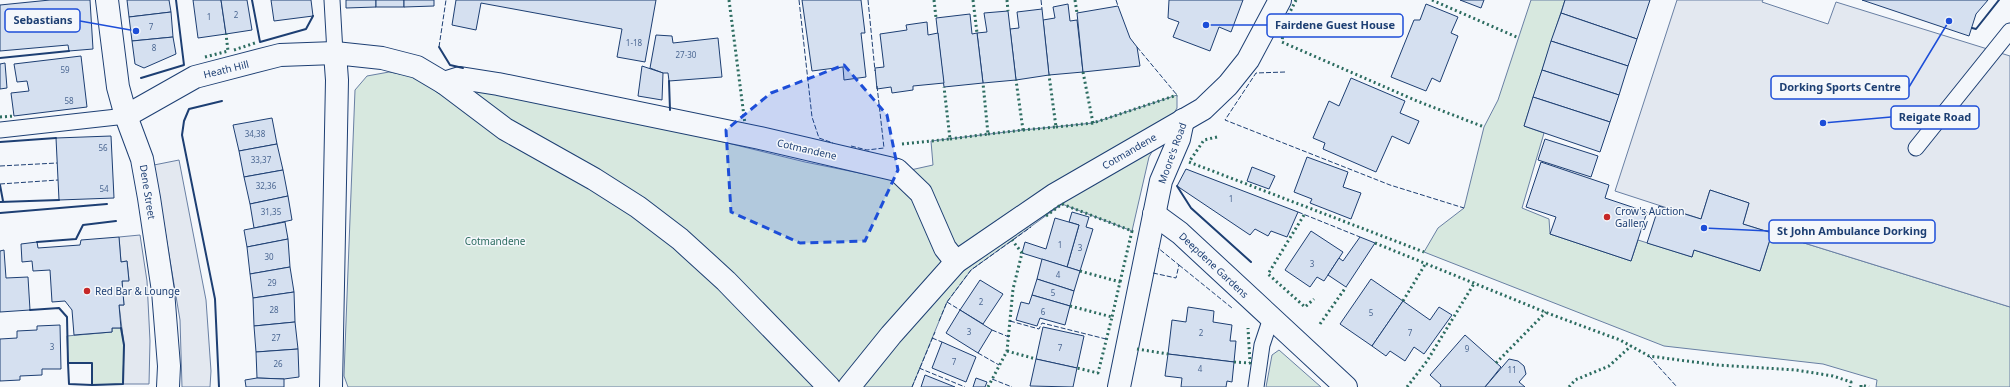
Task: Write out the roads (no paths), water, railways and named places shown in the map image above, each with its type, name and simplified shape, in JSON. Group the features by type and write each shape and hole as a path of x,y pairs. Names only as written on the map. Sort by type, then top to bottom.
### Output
{"street":[{"name":"Dene Street","path":"107,0 118,87 126,116 142,159 149,198 163,291 169,366 168,387"},
{"name":"Moore's Road","path":"1119,387 1161,181 1179,140 1182,120 1203,109 1228,85 1256,47 1280,0"},
{"name":"Heath Hill","path":"126,116 194,77 280,55 335,53"},
{"path":"331,387 337,80 335,53 382,58 417,67 444,83 505,128 600,183 638,207 680,239 726,281 829,387"},
{"name":"Cotmandene","path":"444,83 460,78 498,84 760,138 897,170 921,193 945,248 956,262"},
{"name":"Cotmandene","path":"849,387 891,335 956,262 1054,195 1182,120"},
{"name":"Deepdene Gardens","path":"1154,214 1180,233 1346,387"}],"lane":[{"path":"332,0 335,53"},
{"path":"1916,148 2010,31"},
{"path":"0,130 126,116"},
{"path":"1256,387 1262,345 1270,318"}],"place":[{"name":"Dorking Sports Centre","path":"1949,21"},
{"name":"Fairdene Guest House","path":"1206,25"},
{"name":"Sebastians","path":"136,31"},
{"name":"Reigate Road","path":"1823,123"},
{"name":"Crow's Auction Gallery","path":"1607,217"},
{"name":"St John Ambulance Dorking","path":"1704,228"},
{"name":"Red Bar & Lounge","path":"87,291"}]}
